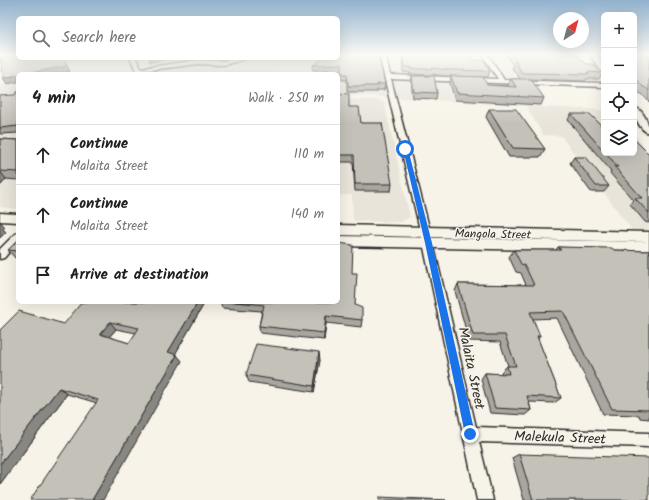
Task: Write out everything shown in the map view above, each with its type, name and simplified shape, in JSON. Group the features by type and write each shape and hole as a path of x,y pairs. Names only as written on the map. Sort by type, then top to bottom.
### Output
{"main road":[{"path":"637,114 649,130"},
{"path":"0,217 16,218"},
{"name":"Mangola Street","path":"340,230 427,237 649,247"},
{"name":"Mangola Street","path":"340,241 427,237 649,237"}],"street":[{"name":"Malaita Street","path":"388,77 427,237 485,500"},
{"path":"398,77 601,85"},
{"path":"500,77 502,81"},
{"path":"0,255 16,238"},
{"name":"Malekula Street","path":"470,434 649,440"}],"shaded area":[{"path":"340,77 598,77 601,83 508,79 511,84 530,85 543,107 601,110 601,156 637,156 637,138 649,156 649,230 632,230 561,136 543,135 526,106 340,94"},
{"path":"16,83 16,209 0,207 0,86"},
{"path":"340,99 380,100 384,102 410,217 401,222 353,221 352,195 340,195"}],"building":[{"path":"347,77 383,77 385,84 377,84 378,86 348,86"},
{"path":"412,77 434,77 437,93 414,92"},
{"path":"451,77 483,77 487,85 516,87 511,79 531,79 544,98 457,93"},
{"path":"637,77 649,77 649,91 637,80"},
{"path":"340,93 349,94 349,107 359,107 361,123 382,123 392,184 355,184 354,155 340,155"},
{"path":"16,94 16,126 0,128 0,96"},
{"path":"489,109 516,109 545,149 513,148"},
{"path":"571,114 590,114 601,125 601,148"},
{"path":"0,139 16,140 16,172 0,171"},
{"path":"637,142 649,154 649,213 635,198 642,198 614,166 618,167 609,156 637,156"},
{"path":"574,157 586,157 609,186 596,186"},
{"path":"16,242 16,251 8,250"},
{"path":"340,243 353,245 352,273 357,273 355,305 362,308 362,320 326,316 324,333 259,326 264,305 255,304 340,304"},
{"path":"558,247 612,248 614,250 649,251 649,410 612,409 563,311 530,312 540,336 537,336 561,398 527,396 531,410 495,408 485,373 509,374 507,366 516,366 505,335 473,335 458,284 534,285 525,266 521,264 514,250 561,250"},
{"path":"80,304 197,304 168,352 177,355 92,500 30,500 98,400 59,388 0,464 0,330 19,311 64,324","holes":["110,322 139,328 129,343 100,334"]},
{"path":"256,344 319,352 314,386 246,375"},
{"path":"519,454 649,458 649,500 533,500"},
{"path":"379,497 446,500 379,500"}],"route":[{"path":"405,149 428,243 470,434"}]}
